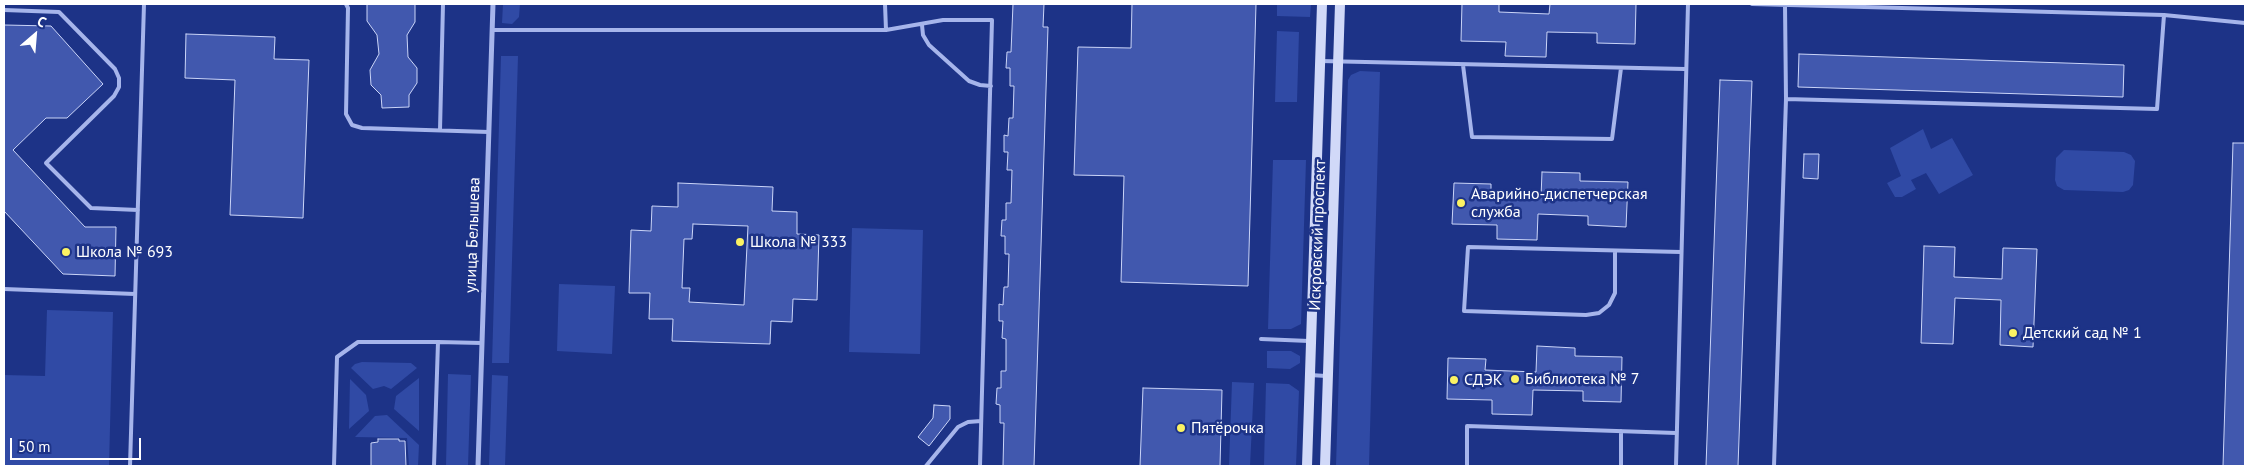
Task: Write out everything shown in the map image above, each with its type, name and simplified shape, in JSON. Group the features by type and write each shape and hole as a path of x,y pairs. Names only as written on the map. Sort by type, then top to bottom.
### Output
{"street":[{"name":"улица Белышева","path":"478,466 493,4"},
{"name":"Искровский проспект","path":"1307,466 1322,4"},
{"name":"Искровский проспект","path":"1325,466 1340,4"}],"lane":[{"path":"130,466 144,4"},
{"path":"346,4 348,8 346,114 352,124 362,128 489,132"},
{"path":"440,130 444,4"},
{"path":"886,4 886,30"},
{"path":"1676,466 1688,4"},
{"path":"1752,4 2164,15 2245,23"},
{"path":"1774,466 1786,99 1785,5"},
{"path":"4,10 59,12 115,69 119,78 119,87 114,96 46,163 91,208 138,210"},
{"path":"1786,99 2157,109 2164,15"},
{"path":"492,30 886,30 943,20 992,20 980,466"},
{"path":"922,24 923,35 929,45 969,81 990,86"},
{"path":"1320,61 1685,69"},
{"path":"1463,65 1472,137 1612,139 1621,68"},
{"path":"1615,251 1615,293 1609,305 1599,313 1586,315 1464,311 1468,247 1681,252"},
{"path":"4,289 136,294"},
{"path":"1261,339 1311,341"},
{"path":"334,466 337,357 358,342 482,343"},
{"path":"434,466 438,342"},
{"path":"1310,375 1328,376"},
{"path":"926,466 958,427 968,422 982,421"},
{"path":"1467,466 1468,426 1676,433"},
{"path":"1621,431 1621,466"}],"shaded area":[{"path":"503,4 520,4 519,17 512,24 502,23"},
{"path":"1277,4 1311,4 1310,17 1277,16"},
{"path":"1277,31 1299,32 1297,102 1275,102"},
{"path":"501,56 518,56 509,363 492,363"},
{"path":"1360,71 1380,72 1369,466 1336,466 1348,80 1351,75"},
{"path":"1923,129 1931,149 1952,138 1973,175 1939,194 1926,173 1911,180 1916,189 1902,197 1895,197 1887,183 1901,176 1890,148"},
{"path":"2064,150 2124,152 2131,155 2135,161 2133,185 2129,190 2123,192 2064,190 2057,186 2055,180 2056,158"},
{"path":"1273,160 1306,160 1301,324 1291,329 1268,329"},
{"path":"852,228 923,230 920,354 849,352"},
{"path":"559,284 615,286 612,354 557,351"},
{"path":"47,310 113,312 109,466 4,466 4,375 45,376"},
{"path":"1267,351 1291,351 1300,356 1300,363 1290,369 1267,368"},
{"path":"362,362 411,363 417,368 391,389 384,386 373,389 351,368 355,364"},
{"path":"448,374 471,375 468,466 446,466"},
{"path":"492,375 508,376 505,466 489,466"},
{"path":"419,378 419,431 394,409 396,396"},
{"path":"350,379 366,395 369,411 349,429"},
{"path":"1232,382 1254,383 1250,466 1229,466"},
{"path":"1266,383 1289,384 1299,391 1296,466 1264,466"},
{"path":"387,415 419,445 418,466 409,466 407,438 355,437 375,416"}],"building":[{"path":"367,4 415,4 415,22 407,35 408,57 417,68 417,83 409,95 409,107 382,108 381,95 371,85 370,70 379,54 377,35 367,21"},
{"path":"1013,4 1044,4 1043,27 1048,27 1034,466 1003,466 1004,423 1000,423 1000,405 996,404 997,388 1001,388 1001,371 1006,371 1006,339 1002,338 1003,321 999,321 999,304 1003,305 1004,287 1008,287 1009,254 1005,254 1005,236 1001,236 1002,220 1006,220 1006,203 1011,203 1012,170 1007,170 1008,152 1004,152 1004,135 1008,136 1009,118 1013,118 1014,86 1010,86 1010,68 1006,68 1007,52 1011,52"},
{"path":"1132,4 1256,4 1248,286 1121,282 1124,176 1074,175 1078,47 1131,48"},
{"path":"1462,4 1499,4 1499,12 1549,14 1550,4 1636,4 1635,44 1597,43 1597,33 1547,32 1546,57 1505,56 1506,42 1461,41"},
{"path":"4,25 51,26 103,84 67,118 46,118 13,150 85,227 116,227 115,276 63,274 4,211"},
{"path":"186,34 275,37 274,59 309,60 303,218 230,215 235,80 185,78"},
{"path":"1799,54 2124,65 2123,97 1798,87"},
{"path":"1720,80 1752,81 1738,466 1706,466"},
{"path":"2233,143 2245,143 2245,466 2223,466"},
{"path":"1804,154 1819,154 1818,179 1803,178"},
{"path":"1542,172 1580,173 1580,181 1628,182 1626,227 1588,225 1588,216 1538,214 1537,240 1497,239 1497,225 1452,224 1454,183 1491,184 1491,195 1541,197"},
{"path":"678,183 773,187 772,211 797,212 797,234 819,235 817,300 793,299 792,322 771,321 770,344 672,341 673,319 649,319 650,293 629,293 631,230 651,231 652,206 678,207","holes":["693,224 748,226 744,305 689,302 690,288 682,288 684,239 692,239"]},
{"path":"1924,246 1955,247 1954,277 2002,279 2003,248 2037,249 2033,347 2000,345 2001,300 1955,298 1953,344 1921,343"},
{"path":"1537,346 1575,348 1575,356 1622,357 1621,402 1583,401 1583,391 1533,390 1532,415 1492,414 1492,400 1447,399 1448,358 1486,359 1485,370 1536,372"},
{"name":"Пятёрочка","path":"1143,388 1222,390 1220,466 1140,466"},
{"path":"934,405 950,406 950,419 929,446 918,437 933,418"},
{"path":"378,439 399,439 399,441 405,441 406,466 371,466 371,443 378,442"}],"place":[{"name":"Аварийно-диспетчерская служба","path":"1461,203"},
{"name":"Школа № 333","path":"740,242"},
{"name":"Школа № 693","path":"66,252"},
{"name":"Детский сад № 1","path":"2013,333"},
{"name":"Библиотека № 7","path":"1515,379"},
{"name":"СДЭК","path":"1454,380"},
{"name":"Пятёрочка","path":"1181,428"}]}
